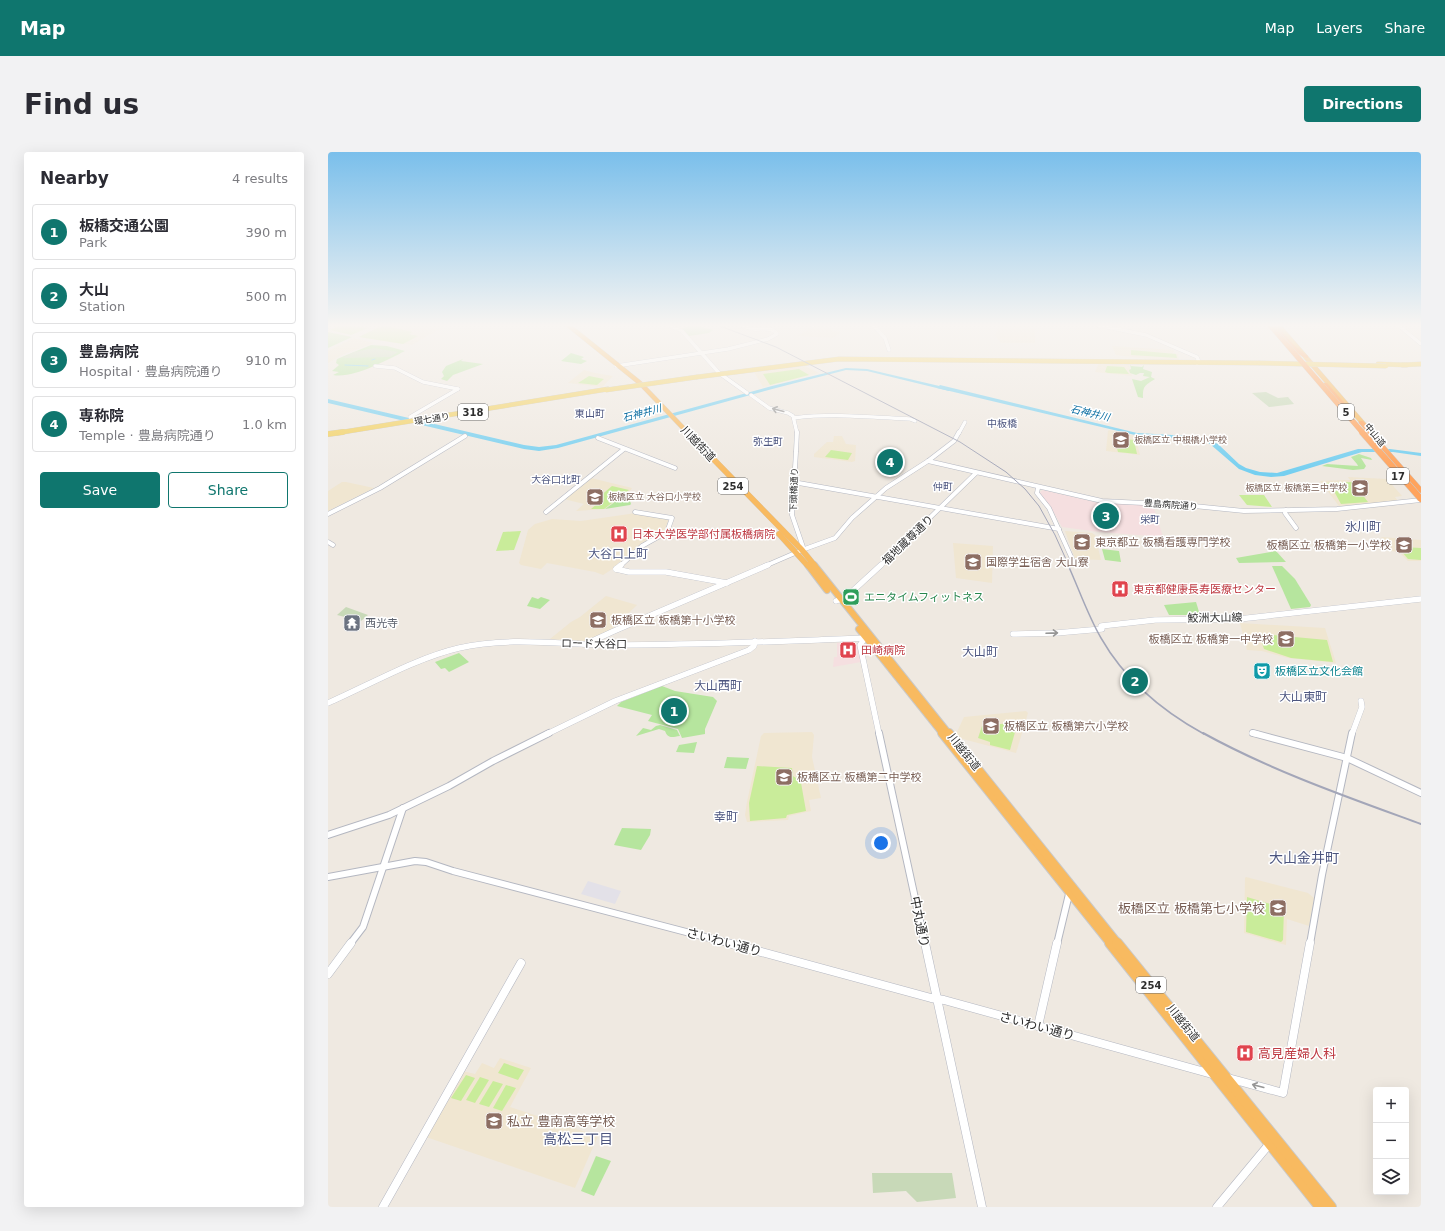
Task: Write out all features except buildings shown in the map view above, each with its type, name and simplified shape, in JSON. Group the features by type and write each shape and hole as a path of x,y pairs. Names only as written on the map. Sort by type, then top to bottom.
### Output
{"highway":[{"name":"川越街道","path":"628,374 670,416 799,552 840,600 1070,889 1214,1074 1331,1207"},
{"name":"中山道","path":"1311,374 1375,450 1421,498"},
{"name":"5","path":"1312,374 1421,498"},
{"name":"5","path":"1317,374 1421,498"},
{"path":"1320,374 1326,386 1364,428 1379,449 1421,498"},
{"name":"中山道","path":"1321,374 1421,487"},
{"path":"1349,418 1357,422 1421,498"},
{"name":"川越街道","path":"1070,889 1230,1078 1320,1207"}],"main road":[{"name":"環七通り","path":"328,434 573,395 718,374"},
{"path":"573,395 718,374"},
{"path":"581,395 640,385"},
{"name":"環七通り","path":"328,434 607,390"},
{"name":"鮫洲大山線","path":"1013,634 1086,631 1102,629 1101,626 1152,620 1238,619 1421,599"},
{"name":"ロード大谷口","path":"328,704 420,661 459,648 505,642 587,645 652,645 869,638"}],"street":[{"path":"407,374 423,382 458,389 410,417"},
{"path":"720,374 763,405 788,413 794,418 806,416 867,416 910,419 914,421"},
{"name":"下頭橋通り","path":"794,418 797,432 792,515 803,547 799,552"},
{"path":"587,645 590,642 608,634 835,538 852,518 876,496 928,461 956,439 965,422"},
{"path":"328,513 380,488 464,436"},
{"path":"598,438 676,468"},
{"path":"546,512 624,449"},
{"name":"豊島病院通り","path":"928,461 1038,488 1100,501 1241,511 1337,509 1421,498"},
{"name":"福地蔵尊通り","path":"840,600 878,570 976,473"},
{"path":"793,482 1059,529"},
{"path":"1038,488 1037,494 1049,508 1073,560"},
{"path":"1286,510 1285,513 1296,528"},
{"path":"635,512 672,518 667,532 641,547 625,564 616,569 629,572 666,572 727,583"},
{"path":"328,542 333,545"},
{"name":"中丸通り","path":"869,638 860,645 974,1163 982,1207"},
{"path":"328,835 389,815 449,786 493,761 615,701 749,650 754,646 755,641"},
{"name":"さいわい通り","path":"328,877 423,861 453,871 496,881 1283,1092 1322,875 1353,728 1362,707 1361,701"},
{"path":"1252,733 1347,758 1421,793"},
{"path":"328,974 362,928 403,808"},
{"path":"1038,1026 1070,889"},
{"path":"383,1207 521,963"},
{"path":"1218,1207 1272,1140"}],"shaded area":[{"path":"579,374 602,374 613,376 602,387 568,383"},
{"path":"755,374 814,374 763,387"},
{"path":"1116,374 1132,374 1132,376"},
{"name":"板橋区立 中根橋小学校","path":"1109,430 1135,436 1140,455 1106,451"},
{"path":"834,436 842,436 846,444 856,445 855,461 852,462 814,457 814,454 827,442 833,442"},
{"name":"板橋区立 板橋第三中学校","path":"1348,477 1387,479 1402,496 1395,497 1398,501 1339,506 1320,481 1350,480"},
{"name":"板橋区立 大谷口小学校","path":"591,478 632,488 628,494 605,509 576,511 584,504 564,499"},
{"path":"342,482 374,488 328,511 328,491"},
{"path":"1043,490 1099,503 1153,505 1163,537 1099,532 1062,527 1050,506 1039,493"},
{"path":"636,513 669,519 664,532 642,545 625,561 603,575 595,572 547,563 541,569 521,565 519,563 528,530 535,524 552,519 581,521"},
{"name":"東京都立 板橋看護専門学校","path":"1065,531 1092,533 1095,535 1101,560 1075,559"},
{"name":"板橋区立 板橋第一小学校","path":"1381,537 1421,540 1421,561 1408,561 1399,552 1391,551"},
{"name":"国際学生宿舎 大山寮","path":"953,543 993,546 992,583 956,578"},
{"name":"板橋区立 板橋第十小学校","path":"606,596 637,605 611,630 586,641 550,639 571,622 580,617"},
{"name":"板橋区立 板橋第一中学校","path":"1240,623 1325,628 1336,663 1288,658 1262,651 1247,650"},
{"name":"田崎病院","path":"853,642 857,644 861,662 833,667 834,657 837,657 837,643"},
{"name":"板橋区立 板橋第六小学校","path":"1026,711 1028,713 1016,753 959,738 956,734 964,717"},
{"name":"板橋区立 板橋第二中学校","path":"812,732 814,735 812,757 821,798 809,800 811,811 789,816 788,820 747,822 745,815 747,802 761,736 764,733"},
{"name":"板橋区立 板橋第七小学校","path":"1246,877 1308,893 1314,898 1309,926 1287,919 1286,945 1244,933"},
{"path":"588,881 621,891 615,904 581,894"},
{"name":"私立 豊南高等学校","path":"500,1058 531,1068 510,1107 598,1136 575,1188 426,1137 462,1071 475,1074 482,1063 494,1068"}],"green space":[{"path":"443,374 455,374 447,381 441,379 444,376"},
{"path":"763,374 809,375 770,385"},
{"path":"1144,374 1152,374 1151,377 1155,379 1148,383 1145,387 1143,391 1143,398 1138,397 1132,379 1141,381 1150,377 1143,376"},
{"path":"589,376 604,379 597,385 578,383"},
{"path":"1266,392 1278,398 1288,397 1294,404 1269,407 1252,393"},
{"path":"1118,438 1134,440 1137,454 1118,452 1116,445"},
{"path":"831,450 852,453 848,460 825,457"},
{"path":"1359,454 1371,458 1372,460 1361,458 1366,466 1364,469 1353,470 1322,466 1327,464 1358,466 1351,457"},
{"path":"1354,480 1358,480 1360,484 1358,489 1368,502 1341,504 1335,493 1332,492 1325,483 1353,482"},
{"path":"612,486 629,490 604,509 591,509 597,504 592,503"},
{"path":"628,494 630,505 605,509"},
{"path":"1239,495 1264,495 1272,507 1247,505"},
{"path":"521,531 514,550 496,551 503,532"},
{"path":"1402,547 1421,548 1421,560 1408,559 1402,552"},
{"path":"1102,549 1119,551 1121,562 1105,560"},
{"path":"1276,551 1286,562 1239,563 1236,558"},
{"path":"1272,566 1282,566 1295,579 1311,605 1310,607 1291,609"},
{"path":"532,597 538,599 541,597 550,600 540,609 527,606"},
{"path":"1196,602 1200,615 1169,615 1164,605"},
{"path":"346,607 368,615 361,621 337,615"},
{"path":"1261,634 1327,640 1333,662 1291,658 1264,649 1260,637"},
{"path":"459,653 469,662 449,672 445,668 441,669 435,662"},
{"path":"662,686 675,691 713,697 717,701 705,729 705,734 682,738 678,729 648,721 652,715 617,706 621,702"},
{"path":"1010,723 1017,725 1010,750 990,745 990,742 978,738 982,726"},
{"path":"660,725 677,730 680,736 669,736 665,731 659,729 636,736 643,728 651,730"},
{"path":"697,742 694,753 676,752 679,745"},
{"path":"727,757 749,758 746,769 724,768"},
{"path":"757,766 792,768 793,776 796,778 800,777 806,811 787,815 786,818 750,821 749,803"},
{"path":"622,828 651,829 650,835 641,850 614,845"},
{"path":"1247,897 1284,908 1283,940 1281,942 1246,932"},
{"path":"504,1063 524,1070 518,1080 498,1073"},
{"path":"466,1075 475,1078 461,1101 451,1098"},
{"path":"480,1077 489,1080 475,1103 466,1100"},
{"path":"493,1081 503,1084 489,1107 479,1104"},
{"path":"506,1085 516,1088 502,1111 493,1108"},
{"path":"596,1156 611,1161 594,1196 581,1191"},
{"path":"872,1173 952,1173 956,1198 917,1202 906,1191 873,1193"}],"water":[{"path":"940,385 1137,433 1190,436 1207,439 1218,444 1239,464 1246,468 1260,472 1277,473 1358,449 1390,449 1421,453 1421,456 1393,452 1362,452 1284,476 1271,477 1255,475 1239,469 1210,444 1202,440 1135,435 937,388"}],"waterway":[{"name":"石神井川","path":"328,401 524,447 539,449 556,447 825,374"},
{"name":"石神井川","path":"885,374 949,389"}],"railway":[{"path":"829,374 960,442 1006,472 1025,489 1039,506 1055,535 1069,566"},
{"path":"1068,565 1096,630 1121,667 1133,681 1159,705 1204,734"},
{"path":"1203,733 1229,747 1283,771 1421,824"}],"place":[{"name":"板橋区立 中根橋小学校","path":"1121,440"},
{"name":"専称院","path":"890,462"},
{"name":"板橋区立 板橋第三中学校","path":"1360,488"},
{"name":"板橋区立 大谷口小学校","path":"595,497"},
{"name":"豊島病院","path":"1106,516"},
{"name":"日本大学医学部付属板橋病院","path":"619,534"},
{"name":"東京都立 板橋看護専門学校","path":"1082,542"},
{"name":"板橋区立 板橋第一小学校","path":"1404,545"},
{"name":"国際学生宿舎 大山寮","path":"973,562"},
{"name":"東京都健康長寿医療センター","path":"1120,589"},
{"name":"エニタイムフィットネス","path":"851,597"},
{"name":"板橋区立 板橋第十小学校","path":"598,620"},
{"name":"西光寺","path":"352,623"},
{"name":"板橋区立 板橋第一中学校","path":"1286,639"},
{"name":"田崎病院","path":"848,650"},
{"name":"板橋区立文化会館","path":"1262,671"},
{"name":"大山","path":"1135,681"},
{"name":"板橋交通公園","path":"674,711"},
{"name":"板橋区立 板橋第六小学校","path":"991,726"},
{"name":"板橋区立 板橋第二中学校","path":"784,777"},
{"name":"板橋区立 板橋第七小学校","path":"1278,908"},
{"name":"高見産婦人科","path":"1245,1053"},
{"name":"私立 豊南高等学校","path":"494,1121"}],"district":[{"name":"東山町","path":"590,413"},
{"name":"中板橋","path":"1002,423"},
{"name":"弥生町","path":"768,441"},
{"name":"大谷口北町","path":"556,479"},
{"name":"仲町","path":"943,486"},
{"name":"栄町","path":"1150,519"},
{"name":"氷川町","path":"1363,527"},
{"name":"大谷口上町","path":"618,554"},
{"name":"大山町","path":"980,652"},
{"name":"大山西町","path":"718,686"},
{"name":"大山東町","path":"1303,697"},
{"name":"幸町","path":"726,817"},
{"name":"大山金井町","path":"1304,858"},
{"name":"高松三丁目","path":"578,1139"}]}
